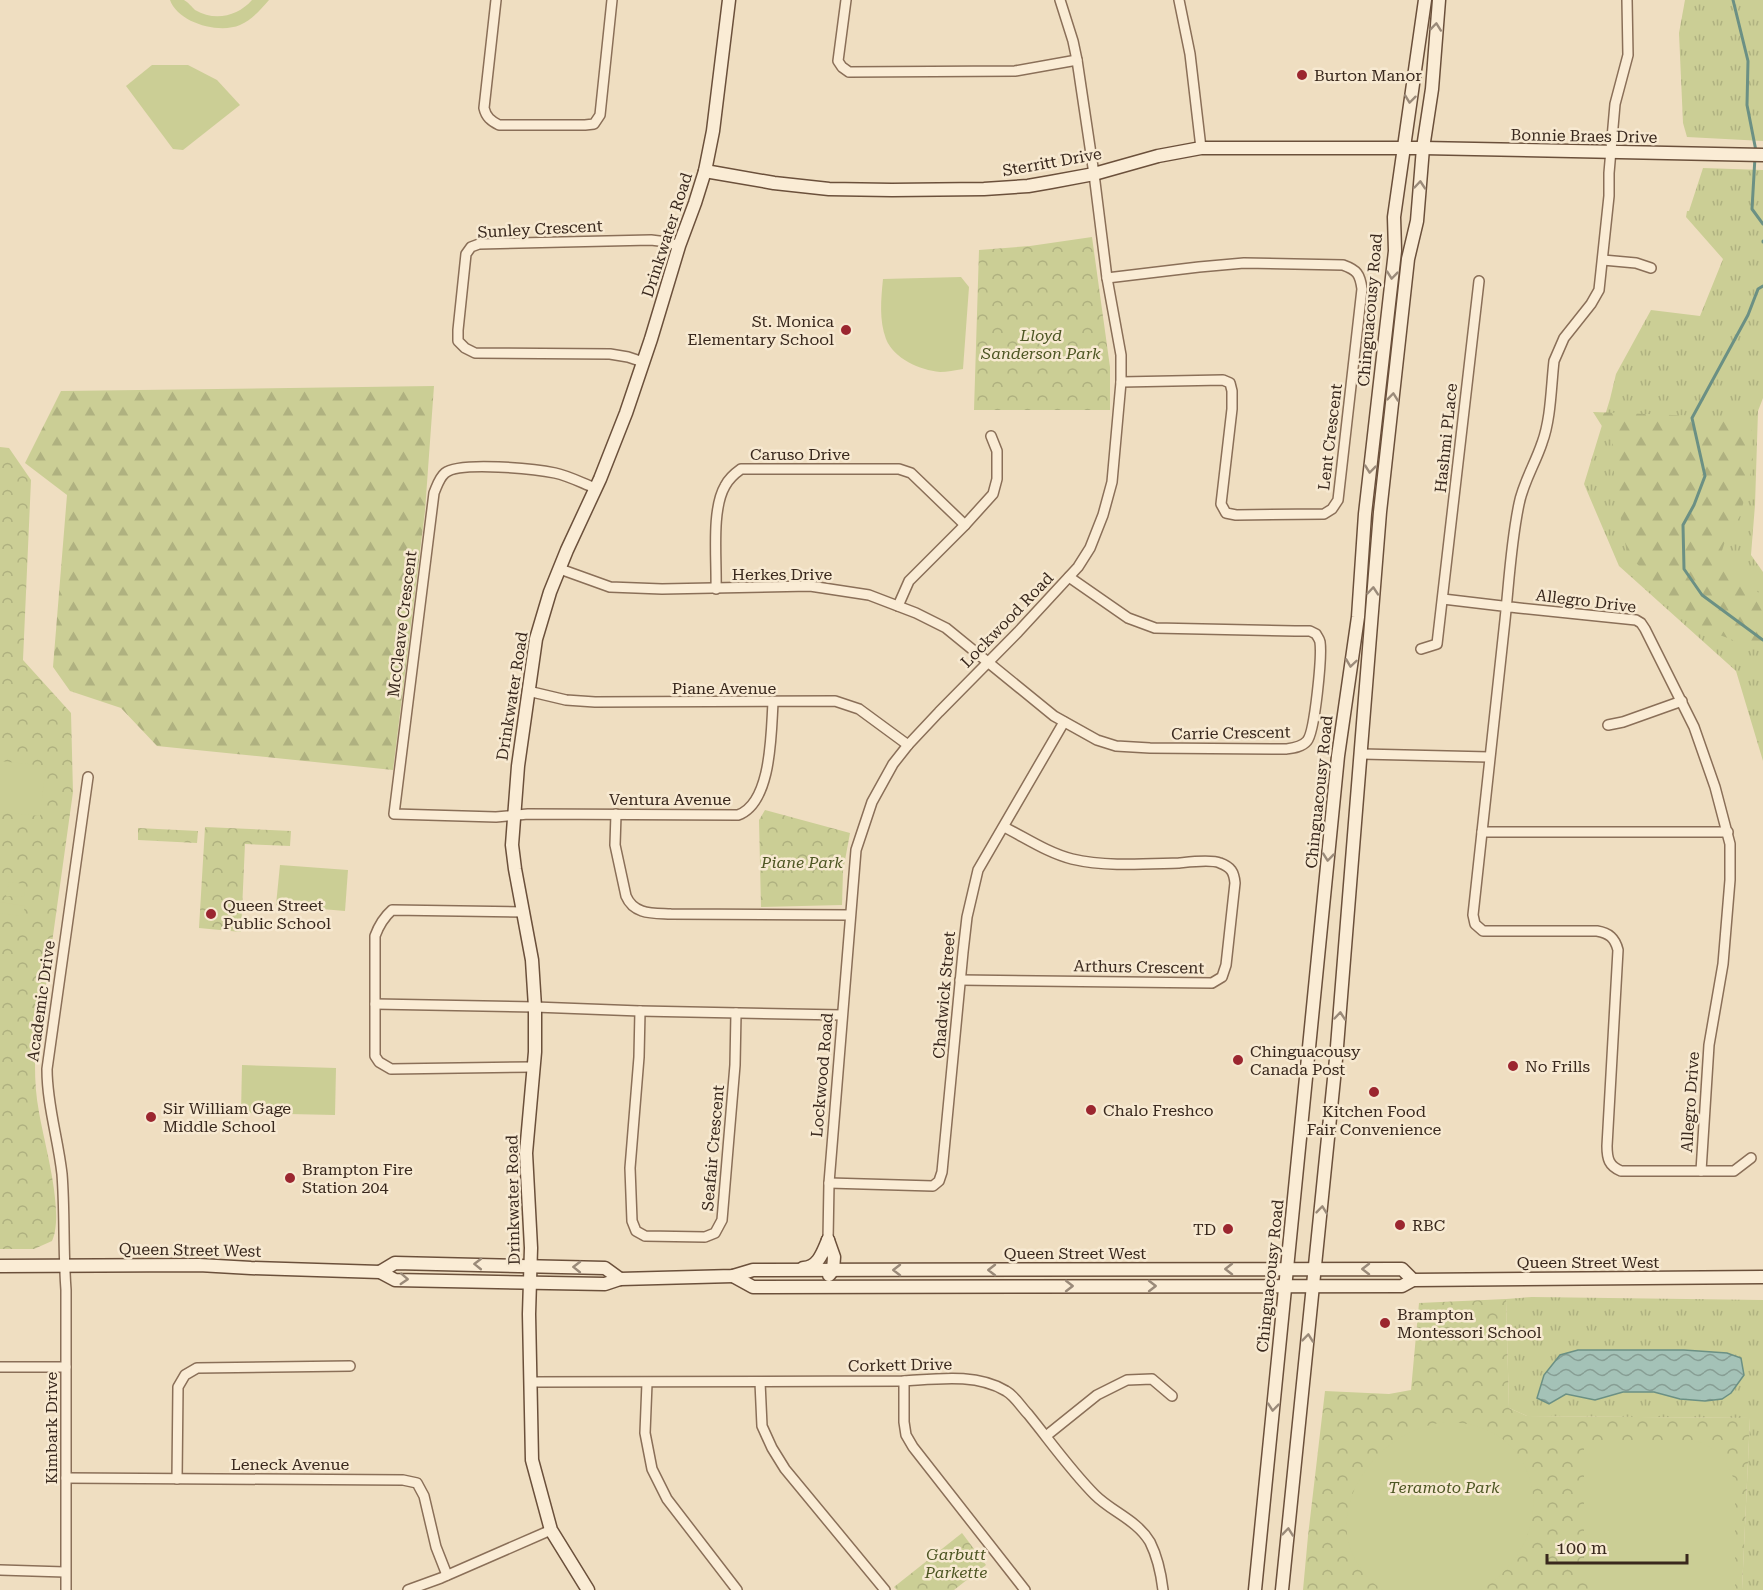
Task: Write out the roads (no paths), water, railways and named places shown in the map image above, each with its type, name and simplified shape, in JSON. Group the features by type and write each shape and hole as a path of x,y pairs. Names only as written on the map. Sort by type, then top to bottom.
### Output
{"main road":[{"name":"Drinkwater Road","path":"588,1590 551,1530 532,1460 526,1153 536,1006 532,960 513,855 512,830 518,766 536,639 550,592 600,479 626,413 705,171 713,131 729,0"},
{"name":"Chinguacousy Road","path":"1256,1590 1338,756 1358,617 1365,514 1395,251 1394,217 1425,0"},
{"name":"Chinguacousy Road","path":"1282,1590 1336,1059 1380,512 1408,259 1417,221 1432,89 1439,0"},
{"name":"Sterritt Drive","path":"705,171 806,187 892,190 984,189 1028,186 1094,174 1158,156 1201,148 1404,148"},
{"name":"Bonnie Braes Drive","path":"1404,148 1763,155"},
{"path":"777,1270 810,1268 817,1262 828,1240"},
{"path":"734,1276 753,1287 758,1280 823,1281 833,1270 834,1257 828,1240"},
{"name":"Queen Street West","path":"380,1272 395,1263 605,1268 620,1279"},
{"name":"Queen Street West","path":"0,1266 199,1264 380,1272 395,1280 604,1284 620,1279 734,1276 753,1270 1402,1269 1413,1280"},
{"path":"1020,1270 1020,1287"},
{"name":"Queen Street West","path":"753,1287 1402,1286 1413,1280 1763,1277"}],"street":[{"path":"496,0 484,108 489,119 499,125 594,124 600,115 612,0"},
{"path":"846,0 838,61 849,72 1015,71 1077,60"},
{"name":"Lockwood Road","path":"828,1240 829,1183 856,850 872,802 893,764 908,745 1070,577 1090,548 1103,515 1112,482 1121,382 1121,354 1107,278 1077,60 1060,0"},
{"path":"1179,0 1190,54 1201,148"},
{"name":"Allegro Drive","path":"1507,606 1641,623 1682,701 1706,760 1728,832 1731,858 1723,964 1708,1056 1701,1171 1621,1171 1614,1168 1608,1160 1618,950 1611,936 1597,931 1490,932 1478,928 1473,915 1490,757 1507,606 1519,504 1522,490 1543,442 1554,361 1564,338 1599,290 1609,196 1615,104 1628,55 1627,0"},
{"name":"Sunley Crescent","path":"643,362 610,354 475,353 465,348 458,341 458,330 466,254 471,247 479,244 651,240 679,246"},
{"path":"1603,260 1636,263 1651,268"},
{"name":"Lent Crescent","path":"1107,278 1244,263 1343,265 1355,270 1360,276 1362,289 1338,500 1332,509 1324,514 1236,515 1229,514 1222,509 1232,409 1230,382 1223,380 1121,382"},
{"name":"Hashmi PLace","path":"1421,649 1437,644 1479,281"},
{"path":"898,606 909,581 993,494 997,479 997,452 991,436"},
{"name":"McCleave Crescent","path":"515,815 496,817 394,814 434,493 446,472 494,466 557,473 595,488"},
{"name":"Caruso Drive","path":"717,589 717,512 724,488 731,476 741,469 899,469 911,473 965,525"},
{"name":"Herkes Drive","path":"560,568 610,587 717,589 810,586 868,595 916,613 946,628 988,661"},
{"name":"Carrie Crescent","path":"988,661 1036,702 1064,722 1097,740 1116,746 1274,749 1298,747 1311,735 1317,693 1320,644 1316,634 1310,631 1155,628 1128,618 1070,577"},
{"path":"1443,599 1507,606"},
{"name":"Piane Avenue","path":"528,691 566,700 595,702 835,701 859,709 908,745"},
{"path":"1608,725 1682,701"},
{"name":"Ventura Avenue","path":"515,815 738,814 750,809 762,785 770,751 773,703"},
{"name":"Chadwick Street","path":"829,1183 933,1186 939,1181 947,1131 967,917 978,870 1064,722"},
{"path":"1362,754 1490,757"},
{"name":"Academic Drive","path":"65,1266 62,1174 49,1104 46,1069 88,777"},
{"path":"616,814 615,845 628,902 637,910 671,914 850,915"},
{"name":"Arthurs Crescent","path":"960,980 1212,983 1222,977 1226,965 1235,883 1234,873 1230,868 1218,861 1136,864 1070,859 1004,827"},
{"path":"1482,832 1728,832"},
{"path":"524,912 392,910 378,926 375,936 375,1056 379,1062 391,1069 533,1067"},
{"path":"375,1005 536,1006 640,1011 842,1015"},
{"name":"Seafair Crescent","path":"640,1011 639,1057 630,1168 633,1226 636,1231 645,1236 705,1237 716,1233 719,1228 722,1220 735,1065 736,1013"},
{"path":"1701,1171 1734,1171 1751,1158"},
{"name":"Kimbark Drive","path":"65,1266 66,1590"},
{"path":"177,1479 178,1387 185,1375 198,1368 350,1366"},
{"path":"0,1367 66,1367"},
{"name":"Corkett Drive","path":"532,1382 647,1383 930,1379 973,1380 991,1384 1008,1392 1077,1476 1097,1497 1130,1520 1149,1541 1161,1567 1163,1590"},
{"path":"1046,1436 1097,1395 1127,1380 1152,1379 1172,1396"},
{"path":"904,1381 906,1435 1025,1590"},
{"path":"759,1382 762,1426 784,1469 885,1590"},
{"path":"647,1383 645,1433 652,1469 667,1499 737,1590"},
{"name":"Leneck Avenue","path":"66,1478 403,1480 417,1483 424,1496 436,1547 447,1575"},
{"path":"408,1590 551,1530"},
{"path":"0,1570 65,1572"}],"water":[{"path":"1578,1350 1684,1350 1727,1353 1741,1358 1744,1375 1731,1393 1722,1399 1705,1401 1680,1399 1654,1392 1623,1392 1595,1400 1566,1394 1549,1404 1537,1398 1544,1375 1560,1355"}],"waterway":[{"path":"1733,0 1748,61 1747,105 1756,151"},
{"path":"1755,157 1752,209 1763,224"},
{"path":"1763,286 1758,289 1748,315 1692,418 1705,476 1694,505 1683,525 1684,569 1702,595 1763,640"}],"place":[{"name":"Burton Manor","path":"1302,75"},
{"name":"St. Monica Elementary School","path":"846,330"},
{"name":"Queen Street Public School","path":"211,914"},
{"name":"Chinguacousy Canada Post","path":"1238,1060"},
{"name":"No Frills","path":"1513,1066"},
{"name":"Kitchen Food Fair Convenience","path":"1374,1092"},
{"name":"Chalo Freshco","path":"1091,1110"},
{"name":"Sir William Gage Middle School","path":"151,1117"},
{"name":"Brampton Fire Station 204","path":"290,1178"},
{"name":"RBC","path":"1400,1225"},
{"name":"TD","path":"1228,1229"},
{"name":"Brampton Montessori School","path":"1385,1323"}],"park label":[{"name":"Lloyd Sanderson Park","path":"1041,344"},
{"name":"Piane Park","path":"802,862"},
{"name":"Teramoto Park","path":"1444,1487"},
{"name":"Garbutt Parkette","path":"956,1563"}]}
